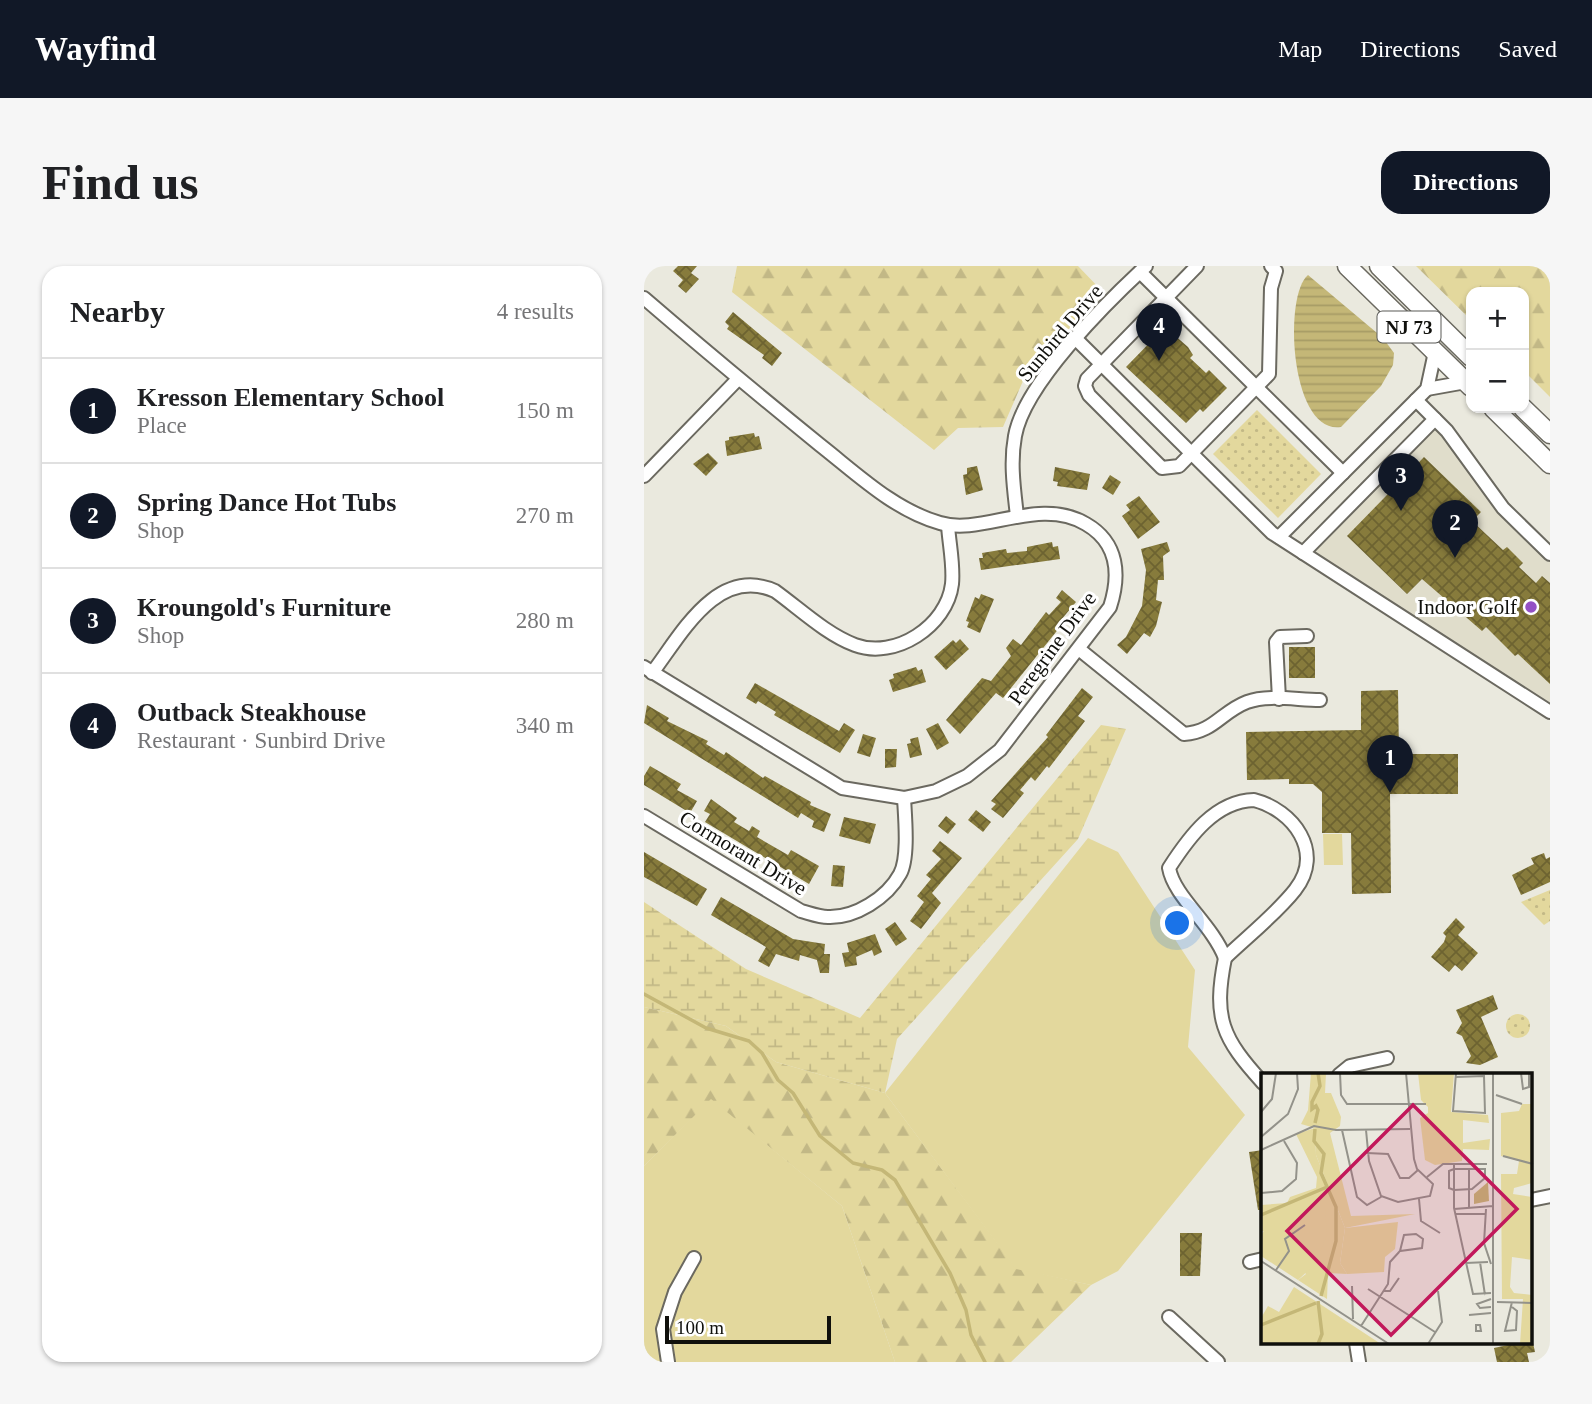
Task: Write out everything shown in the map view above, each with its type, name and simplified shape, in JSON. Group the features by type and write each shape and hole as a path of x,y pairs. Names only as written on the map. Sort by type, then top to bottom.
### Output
{"highway":[{"name":"NJ 73","path":"1347,266 1466,382"},
{"name":"NJ 73","path":"1379,266 1466,352"},
{"path":"1498,413 1550,464"},
{"path":"1528,413 1550,434"}],"street":[{"path":"1197,266 1085,382 1086,392 1162,468 1173,469 1192,454 1269,374 1271,288 1276,271 1271,266"},
{"path":"1143,269 1166,297 1342,473"},
{"name":"Sunbird Drive","path":"1017,516 1013,459 1020,419 1041,381 1143,269"},
{"name":"Peregrine Drive","path":"644,298 738,379 882,494 915,515 948,525 1049,513 1075,518 1089,525 1110,546 1117,567 1117,586 1110,607 1080,650 1000,750 967,776 936,791 904,798 842,788 648,670"},
{"path":"1077,340 1279,537 1550,712"},
{"path":"1279,537 1427,389 1435,352"},
{"path":"644,476 738,379"},
{"path":"1427,389 1466,385"},
{"path":"1416,400 1436,419 1503,508 1550,554"},
{"path":"1303,553 1436,419"},
{"path":"648,670 709,602 722,591 745,585 765,586 775,591 842,639 858,646 880,650 907,641 921,632 947,601 952,583 948,525"},
{"path":"1279,699 1276,642 1280,637 1307,636"},
{"path":"1080,650 1184,734 1203,733 1244,704 1258,699 1320,700"},
{"name":"Cormorant Drive","path":"644,817 801,911 827,917 850,914 865,907 881,897 901,873 906,834 904,798"},
{"path":"1225,958 1207,923 1171,880 1169,868 1217,810 1241,801 1270,804 1293,821 1300,831 1305,847 1304,872 1296,888 1225,958 1219,990 1222,1026 1231,1046 1261,1081"},
{"path":"1341,1073 1350,1066 1387,1058"},
{"path":"1532,1200 1550,1196"},
{"path":"668,1362 663,1329 675,1292 694,1258"},
{"path":"1170,1317 1217,1362"},
{"path":"1356,1344 1359,1362"}],"shaded area":[{"path":"1308,275 1383,338 1394,353 1393,365 1381,386 1341,427 1324,424 1311,409 1302,388 1296,362 1295,308 1300,288"},
{"path":"1435,419 1472,468 1550,554 1550,712 1303,553"}],"green space":[{"path":"737,266 1078,266 1102,291 1023,381 1003,427 958,428 934,450 732,292"},
{"path":"1416,266 1550,266 1550,397 1529,376 1529,287 1466,287 1466,315"},
{"path":"1257,410 1321,474 1278,518 1213,454"},
{"path":"1101,725 1126,729 1078,839 897,1039 885,1093 776,1062 726,1026 644,1007 644,902 746,969 860,1018"},
{"path":"1323,834 1342,834 1343,865 1324,865"},
{"path":"1088,838 1118,852 1195,970 1188,1047 1245,1115 1118,1271 1091,1285 1016,1269 885,1093"},
{"path":"1550,890 1550,921 1544,925 1521,902"},
{"path":"644,1007 726,1026 776,1062 885,1093 1016,1268 1091,1285 1011,1362 895,1362 842,1206 711,1100 644,1166"},
{"path":"1518,1014 1529,1021 1530,1026 1523,1037 1518,1038 1507,1031 1506,1026 1513,1015"},
{"path":"711,1099 842,1206 895,1362 644,1362 644,1166"}],"building":[{"path":"678,266 697,266 691,273 699,279 686,293 678,286 683,280 673,271"},
{"path":"733,312 782,353 772,366 762,358 764,355 727,329 729,326 725,322"},
{"path":"1165,327 1188,347 1193,355 1190,358 1206,373 1209,370 1227,388 1203,412 1200,409 1186,423 1126,367"},
{"path":"754,433 755,437 759,436 762,449 727,456 725,441 729,440 729,437"},
{"path":"708,453 718,463 706,476 693,464"},
{"path":"1424,457 1481,512 1472,521 1503,550 1507,547 1523,563 1519,567 1536,583 1542,576 1550,583 1550,684 1518,654 1515,656 1486,627 1482,631 1422,579 1407,594 1347,536"},
{"path":"977,466 983,490 966,495 963,475 967,474 967,468"},
{"path":"1055,467 1090,474 1087,490 1057,486 1058,482 1053,481"},
{"path":"1110,475 1121,482 1113,495 1102,488"},
{"path":"1139,496 1160,522 1138,539 1122,516 1130,510 1126,505"},
{"path":"1052,542 1053,547 1058,546 1060,559 981,570 979,558 983,558 982,553 1006,549 1007,553 1027,551 1027,547"},
{"path":"1167,542 1170,551 1163,556 1164,580 1158,580 1156,600 1162,602 1156,626 1150,637 1144,633 1127,654 1117,645 1126,637 1142,606 1146,570 1141,549"},
{"path":"1062,590 1076,602 1061,620 1064,622 1003,698 996,693 960,734 946,720 982,678 991,681 1011,656 1006,648 1013,639 1021,645 1046,612 1049,615 1061,602 1056,598"},
{"path":"981,594 994,599 980,633 967,627 969,622 966,621 975,597 979,599"},
{"path":"960,639 969,649 946,670 934,657 953,640 956,643"},
{"path":"1289,647 1315,647 1315,678 1289,678"},
{"path":"916,667 918,671 922,669 926,682 893,692 889,680 894,678 893,674"},
{"path":"755,683 839,731 844,723 855,730 840,753 774,715 776,712 758,701 756,704 746,698"},
{"path":"1082,688 1093,697 1078,716 1085,721 1049,768 1047,766 1035,781 1031,777 1020,790 1024,793 1003,818 991,809 996,804 991,801 1048,737 1046,735"},
{"path":"1398,690 1399,754 1458,754 1458,794 1390,794 1391,893 1352,894 1351,833 1322,833 1322,792 1313,784 1289,784 1289,779 1247,780 1246,732 1361,730 1361,691"},
{"path":"647,705 669,718 667,721 708,741 706,744 724,755 726,752 763,778 765,776 811,802 810,805 831,814 824,832 812,827 814,821 801,813 798,818 644,723"},
{"path":"938,723 949,743 937,750 926,729"},
{"path":"863,734 876,738 870,757 857,753"},
{"path":"918,737 922,755 910,758 907,744 911,743 910,739"},
{"path":"885,749 897,749 896,767 885,768"},
{"path":"650,766 681,784 677,790 697,801 690,813 644,785 644,776"},
{"path":"711,799 737,818 734,822 749,831 752,826 760,831 757,837 788,855 791,850 819,866 809,884 705,822 710,814 704,811"},
{"path":"976,810 991,822 983,832 968,820"},
{"path":"946,816 956,824 948,834 938,826"},
{"path":"844,817 876,824 870,844 839,836"},
{"path":"940,841 962,858 932,893 941,903 921,929 910,921 924,902 917,896 931,879 926,875 941,859 932,851"},
{"path":"644,852 707,889 697,906 644,877"},
{"path":"1544,853 1546,859 1550,857 1550,882 1521,895 1512,875 1534,864 1531,858"},
{"path":"833,865 845,866 843,887 831,886"},
{"path":"721,897 793,939 825,944 824,954 830,954 829,973 820,973 817,960 800,955 799,961 776,954 769,967 758,961 766,947 711,915"},
{"path":"1456,918 1465,927 1458,935 1478,953 1462,971 1455,965 1449,972 1431,957 1444,942 1446,936 1443,933"},
{"path":"895,922 907,939 896,946 885,929"},
{"path":"875,934 882,952 874,956 872,950 856,957 857,965 845,967 842,953 849,952 847,943"},
{"path":"1493,995 1498,1009 1481,1017 1498,1057 1480,1065 1466,1063 1471,1056 1462,1036 1456,1033 1462,1023 1456,1010"},
{"path":"1261,1150 1261,1210 1258,1210 1249,1152"},
{"path":"1180,1233 1202,1233 1200,1276 1180,1276"},
{"path":"1533,1343 1535,1352 1527,1353 1529,1362 1497,1362 1494,1348"}],"waterway":[{"path":"644,994 706,1028 749,1041 762,1053 778,1080 793,1093 820,1136 853,1163 882,1170 895,1180 950,1273 966,1310 971,1335 985,1362"}],"place":[{"name":"Outback Steakhouse","path":"1159,361"},
{"name":"Kroungold's Furniture","path":"1401,511"},
{"name":"Spring Dance Hot Tubs","path":"1455,558"},
{"name":"Indoor Golf","path":"1531,607"},
{"name":"Kresson Elementary School","path":"1390,793"}]}
